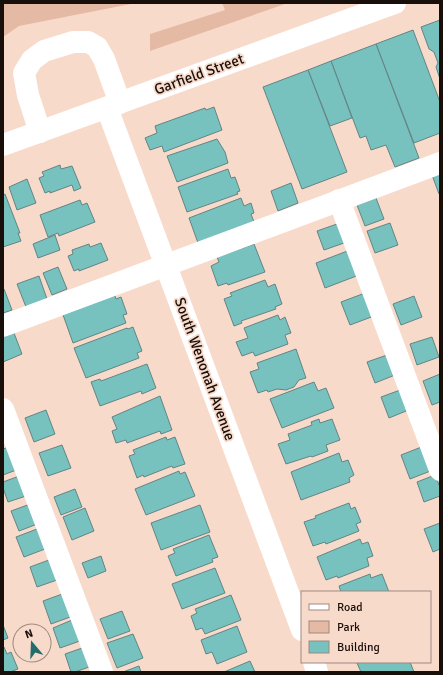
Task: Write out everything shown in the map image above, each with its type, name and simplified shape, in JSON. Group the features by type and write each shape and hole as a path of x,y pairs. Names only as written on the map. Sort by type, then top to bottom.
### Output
{"street":[{"name":"Garfield Street","path":"3,146 395,3"},
{"path":"40,132 28,95 24,73 32,60 44,51 73,42 88,42 97,47 104,59 114,105"},
{"name":"South Wenonah Avenue","path":"114,105 166,265 301,627"},
{"path":"3,326 440,163"},
{"path":"339,200 440,470"},
{"path":"3,409 102,672"}],"green space":[{"path":"3,3 136,3 19,26 3,37"},
{"path":"222,3 288,3 150,51 150,34 225,10"}],"building":[{"path":"440,20 440,79 436,67 438,63 434,52 429,49 421,27"},
{"path":"413,30 440,102 440,133 414,143 376,44"},
{"path":"376,44 419,158 395,167 386,145 371,150 366,136 360,138 331,61"},
{"path":"331,61 352,118 330,126 308,70"},
{"path":"308,70 347,172 302,189 263,87"},
{"path":"214,107 222,130 164,152 162,146 150,150 145,138 157,133 155,126 205,108 206,110"},
{"path":"217,139 225,152 228,163 177,182 167,156"},
{"path":"60,165 61,169 72,166 81,188 74,191 72,185 50,193 50,191 45,193 39,178 44,176 42,172"},
{"path":"228,169 231,178 235,177 240,191 237,192 238,194 187,212 178,187"},
{"path":"440,172 440,194 439,194 432,175"},
{"path":"27,179 36,203 17,210 9,187"},
{"path":"291,183 298,203 278,211 271,191"},
{"path":"5,194 20,233 18,233 21,241 3,247 3,195"},
{"path":"241,198 244,206 251,203 254,213 251,214 254,222 198,243 189,218"},
{"path":"376,198 384,219 365,226 357,205"},
{"path":"80,200 82,205 87,203 95,222 59,236 58,233 48,237 40,215"},
{"path":"390,223 398,245 375,253 367,231"},
{"path":"337,224 344,243 324,250 317,231"},
{"path":"55,235 60,250 38,258 33,244"},
{"path":"101,243 108,260 79,271 79,269 74,271 68,256 73,254 72,250 89,244 90,247"},
{"path":"254,244 265,272 228,285 227,283 218,286 211,266 219,262 217,257"},
{"path":"350,250 359,275 325,288 316,263"},
{"path":"58,267 67,289 52,295 43,273"},
{"path":"39,276 47,299 26,307 17,284"},
{"path":"265,280 268,287 275,284 282,304 275,307 276,309 241,321 242,323 234,326 224,299 232,296 230,293"},
{"path":"4,289 12,310 3,313 3,290"},
{"path":"114,293 116,299 121,297 127,314 123,315 126,323 73,343 62,312"},
{"path":"365,293 374,316 350,325 341,302"},
{"path":"414,296 422,317 401,325 393,304"},
{"path":"278,315 280,320 285,317 291,333 285,335 288,344 255,356 253,352 242,356 236,342 248,338 244,328"},
{"path":"133,327 142,351 137,353 139,358 86,378 74,348"},
{"path":"14,333 22,354 3,362 3,337"},
{"path":"432,337 439,357 417,365 410,344"},
{"path":"296,349 306,378 299,380 294,387 286,390 277,389 268,392 267,390 258,393 250,372 259,369 257,363"},
{"path":"387,355 395,375 375,383 367,362"},
{"path":"147,364 156,388 142,394 141,391 100,406 91,382 100,379 101,381"},
{"path":"440,374 440,402 432,405 423,381"},
{"path":"314,382 318,391 326,388 334,408 282,428 270,399"},
{"path":"403,389 411,409 389,418 381,397"},
{"path":"160,396 172,430 161,434 160,431 127,443 126,440 116,443 112,431 117,429 112,417"},
{"path":"46,410 55,434 34,442 25,418"},
{"path":"319,419 320,423 332,419 340,440 326,445 328,451 286,464 278,444 290,440 288,434 312,425 311,422"},
{"path":"166,437 167,440 175,437 185,464 173,468 172,466 144,477 143,475 137,478 129,456 135,454 133,450"},
{"path":"62,445 71,468 48,476 39,453"},
{"path":"11,446 19,469 3,475 3,449"},
{"path":"424,446 433,470 410,479 401,455"},
{"path":"339,453 342,462 348,460 354,475 349,478 350,482 301,500 291,472"},
{"path":"179,471 180,474 185,472 195,496 146,515 135,489"},
{"path":"22,475 29,495 8,502 3,488 3,482"},
{"path":"435,475 440,487 440,496 424,502 417,482"},
{"path":"75,489 82,507 61,515 54,497"},
{"path":"33,503 40,523 19,531 11,511"},
{"path":"349,503 351,509 355,507 361,522 356,524 359,531 326,544 325,542 313,546 304,522 316,518 315,516"},
{"path":"200,505 210,532 161,550 151,523"},
{"path":"85,508 94,531 72,540 63,517"},
{"path":"440,523 440,549 433,552 424,529"},
{"path":"37,529 45,549 24,557 16,537"},
{"path":"209,535 218,557 212,559 213,562 176,576 168,556 175,553 173,549"},
{"path":"360,539 362,544 368,542 373,556 367,558 369,566 338,578 337,576 326,580 317,557"},
{"path":"101,556 106,571 88,578 82,563"},
{"path":"49,560 57,580 37,587 30,567"},
{"path":"215,568 225,593 182,609 172,584"},
{"path":"370,574 371,578 382,574 389,591 341,591 339,586"},
{"path":"65,593 73,616 51,623 43,601"},
{"path":"231,595 241,620 205,634 202,628 196,630 191,616 197,613 195,609"},
{"path":"122,611 130,631 108,639 100,619"},
{"path":"72,620 80,641 60,648 53,628"},
{"path":"3,625 8,638 3,640"},
{"path":"237,626 247,652 217,664 212,652 206,654 201,640"},
{"path":"133,634 143,658 117,668 107,643"},
{"path":"4,647 7,654 11,652 12,663 16,663 18,669 10,672 3,672"},
{"path":"85,647 92,666 71,672 65,654"},
{"path":"250,661 255,672 224,672"},
{"path":"357,663 410,663 414,672 361,672"},
{"path":"139,666 141,672 123,672"}]}
